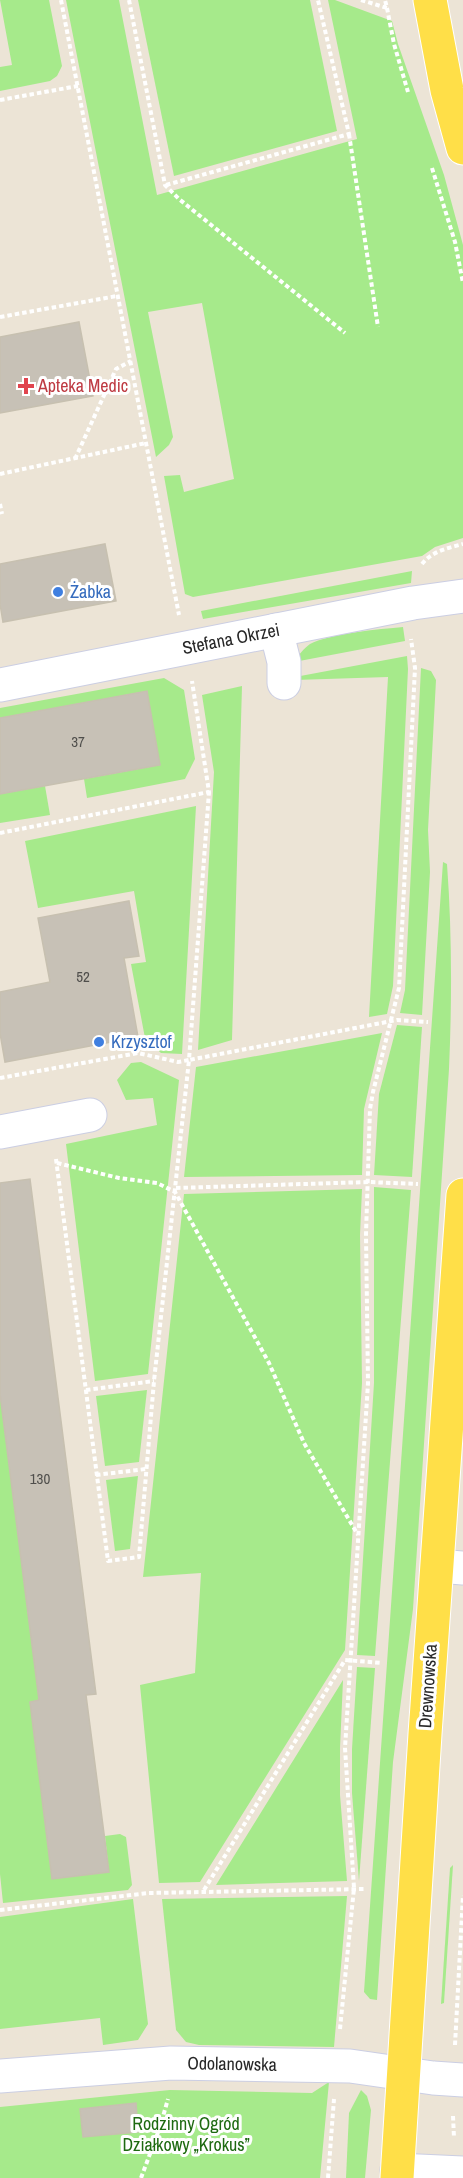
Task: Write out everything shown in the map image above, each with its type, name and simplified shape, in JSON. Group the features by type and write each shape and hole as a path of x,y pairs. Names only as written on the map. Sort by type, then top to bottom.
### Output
{"main road":[{"path":"430,0 447,90 458,112 463,148"},
{"name":"Drewnowska","path":"397,2174 425,1734 450,1567 463,1195"}],"street":[{"name":"Stefana Okrzei","path":"0,685 414,603 463,596"},
{"path":"276,630 284,662 284,683"},
{"path":"0,1132 90,1115"},
{"name":"Odolanowska","path":"0,2076 171,2063 336,2066 458,2080"},
{"path":"397,2174 459,2173"}],"path":[{"path":"52,1122 108,1562 139,1557 154,1381 189,1060 209,792 186,648 61,0"},
{"path":"129,0 165,186 179,200 345,333"},
{"path":"318,0 349,134 378,327"},
{"path":"361,0 387,8 385,0"},
{"path":"0,100 78,86"},
{"path":"165,186 349,134"},
{"path":"0,317 118,296"},
{"path":"75,459 116,369 131,361"},
{"path":"0,474 146,442"},
{"path":"0,504 2,514"},
{"path":"328,2178 336,2066 354,1888 345,1748 368,1383 366,1234 370,1109 399,988 415,668 409,625 418,571 427,557 463,544"},
{"path":"0,833 209,792"},
{"path":"0,1078 138,1053 178,1062 397,1020 428,1022"},
{"path":"57,1163 120,1178 157,1183 175,1190 368,1182 418,1184"},
{"path":"175,1190 269,1363 304,1443 358,1536"},
{"path":"86,1390 154,1381"},
{"path":"96,1475 146,1468"},
{"path":"204,1891 345,1660 382,1663"},
{"path":"0,1910 149,1893 365,1889"},
{"path":"459,2173 458,2080 463,1895"},
{"path":"141,2178 160,2127 170,2090 171,2063"}],"green space":[{"path":"0,0 49,0 62,66 57,76 50,81 0,91 0,67 12,65"},
{"path":"66,0 119,0 157,195 357,139 328,0 335,0 392,21 444,175 463,245 463,538 435,547 422,556 193,597 185,594 164,476 180,475 184,492 234,479 202,303 148,312 173,437 169,445 156,457"},
{"path":"138,0 310,0 337,131 174,176"},
{"path":"412,571 411,583 203,619 201,611"},
{"path":"403,627 405,641 294,662 301,652 318,640 355,632"},
{"path":"407,656 393,986 387,1014 369,1017 388,677 295,680 295,677"},
{"path":"421,668 431,671 436,680 428,830 430,872 422,1015 400,1013 405,990"},
{"path":"164,678 184,690 195,759 185,779 87,798 84,779 160,765 147,691 0,718 0,708"},
{"path":"242,686 232,1040 198,1050 214,772 202,695"},
{"path":"45,786 50,815 0,823 0,794"},
{"path":"196,806 182,1054 161,1053 145,1038 131,964 146,962 134,891 38,908 25,841"},
{"path":"443,862 447,864 451,941 449,1069 413,1609 393,1762 377,2000 370,1999 364,1992"},
{"path":"397,1025 422,1027 412,1177 374,1175 379,1094"},
{"path":"382,1033 364,1109 362,1175 184,1177 196,1067"},
{"path":"141,1062 179,1080 148,1374 95,1381 66,1144 157,1125 153,1098 126,1100 117,1080 131,1063"},
{"path":"374,1187 411,1190 375,1656 357,1655 374,1383"},
{"path":"362,1189 360,1235 362,1383 345,1650 200,1882 159,1883 140,1685 195,1673 201,1573 143,1577 184,1194"},
{"path":"147,1390 139,1462 105,1466 96,1396"},
{"path":"0,1394 39,1700 30,1702 52,1879 109,1872 105,1836 120,1834 126,1837 132,1885 128,1890 3,1903 0,1874"},
{"path":"138,1476 130,1549 115,1551 106,1480"},
{"path":"357,1667 375,1668 359,1881 352,1793"},
{"path":"343,1680 340,1795 347,1881 216,1885"},
{"path":"453,1865 444,2003 441,2004 450,1868"},
{"path":"347,1896 334,2047 199,2045 186,2042 176,2030 162,1899"},
{"path":"133,1899 148,2024 138,2040 103,2045 100,2018 0,2029 0,1917"},
{"name":"Rodzinny Ogród Działkowy „Krokus”","path":"329,2082 320,2178 0,2178 0,2107 170,2090 312,2093"},
{"path":"361,2090 367,2096 371,2110 365,2178 346,2178 349,2113"}],"building":[{"path":"79,322 93,396 0,413 0,337"},
{"path":"105,544 116,601 3,622 0,604 0,564"},
{"path":"147,691 160,765 0,794 0,718"},
{"path":"129,901 139,956 124,958 138,1037 5,1062 0,1033 0,992 50,982 38,918"},
{"path":"30,1179 96,1694 86,1695 109,1872 52,1879 30,1702 39,1700 0,1394 0,1183"},
{"path":"136,2103 138,2132 83,2137 80,2109"}],"place":[{"name":"Apteka Medic","path":"26,386"},
{"name":"Żabka","path":"58,592"},
{"name":"Krzysztof","path":"99,1042"}]}
